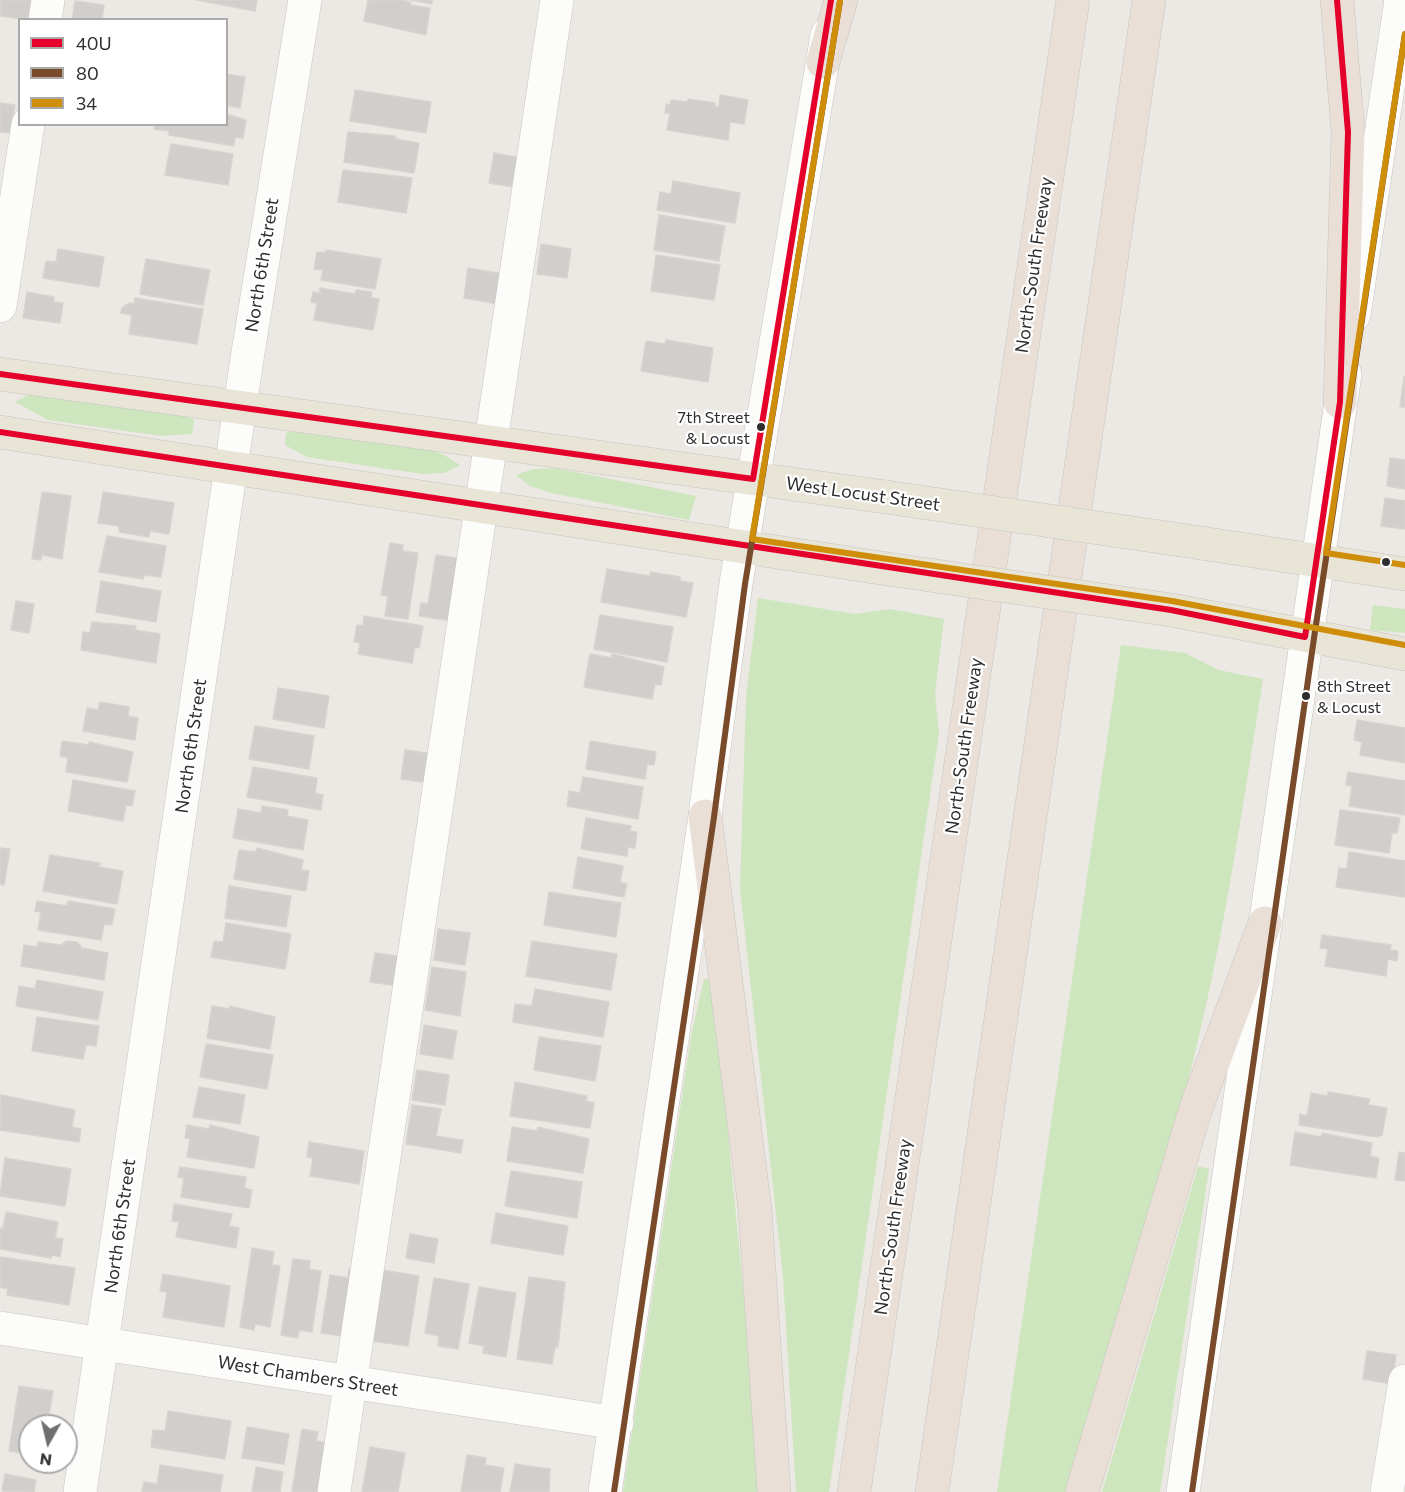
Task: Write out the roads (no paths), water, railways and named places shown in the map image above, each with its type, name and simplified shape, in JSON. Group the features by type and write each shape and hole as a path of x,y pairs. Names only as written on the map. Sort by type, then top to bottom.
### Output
{"highway":[{"path":"823,62 841,0"},
{"name":"North-South Freeway","path":"854,1492 1073,0"},
{"path":"932,1492 1149,0"},
{"path":"1337,0 1348,132 1340,402"},
{"path":"705,816 755,1210 774,1492"},
{"path":"1082,1492 1196,1108 1265,923"}],"main road":[{"name":"West Locust Street","path":"0,374 753,478 1405,574"},
{"path":"0,432 742,547 1171,610 1405,654"}],"street":[{"path":"45,18 48,0"},
{"name":"North 6th Street","path":"80,1492 240,407 305,0"},
{"path":"334,1492 557,0"},
{"path":"605,1492 705,816 742,547 823,62 831,0"},
{"path":"1183,1492 1316,561 1401,0"},
{"path":"0,306 28,126"},
{"name":"West Chambers Street","path":"0,1328 617,1423"},
{"path":"1387,1492 1405,1381"}],"place":[{"name":"7th Street & Locust","path":"761,427"},
{"name":"8th Street & Locust","path":"1306,696"}]}
